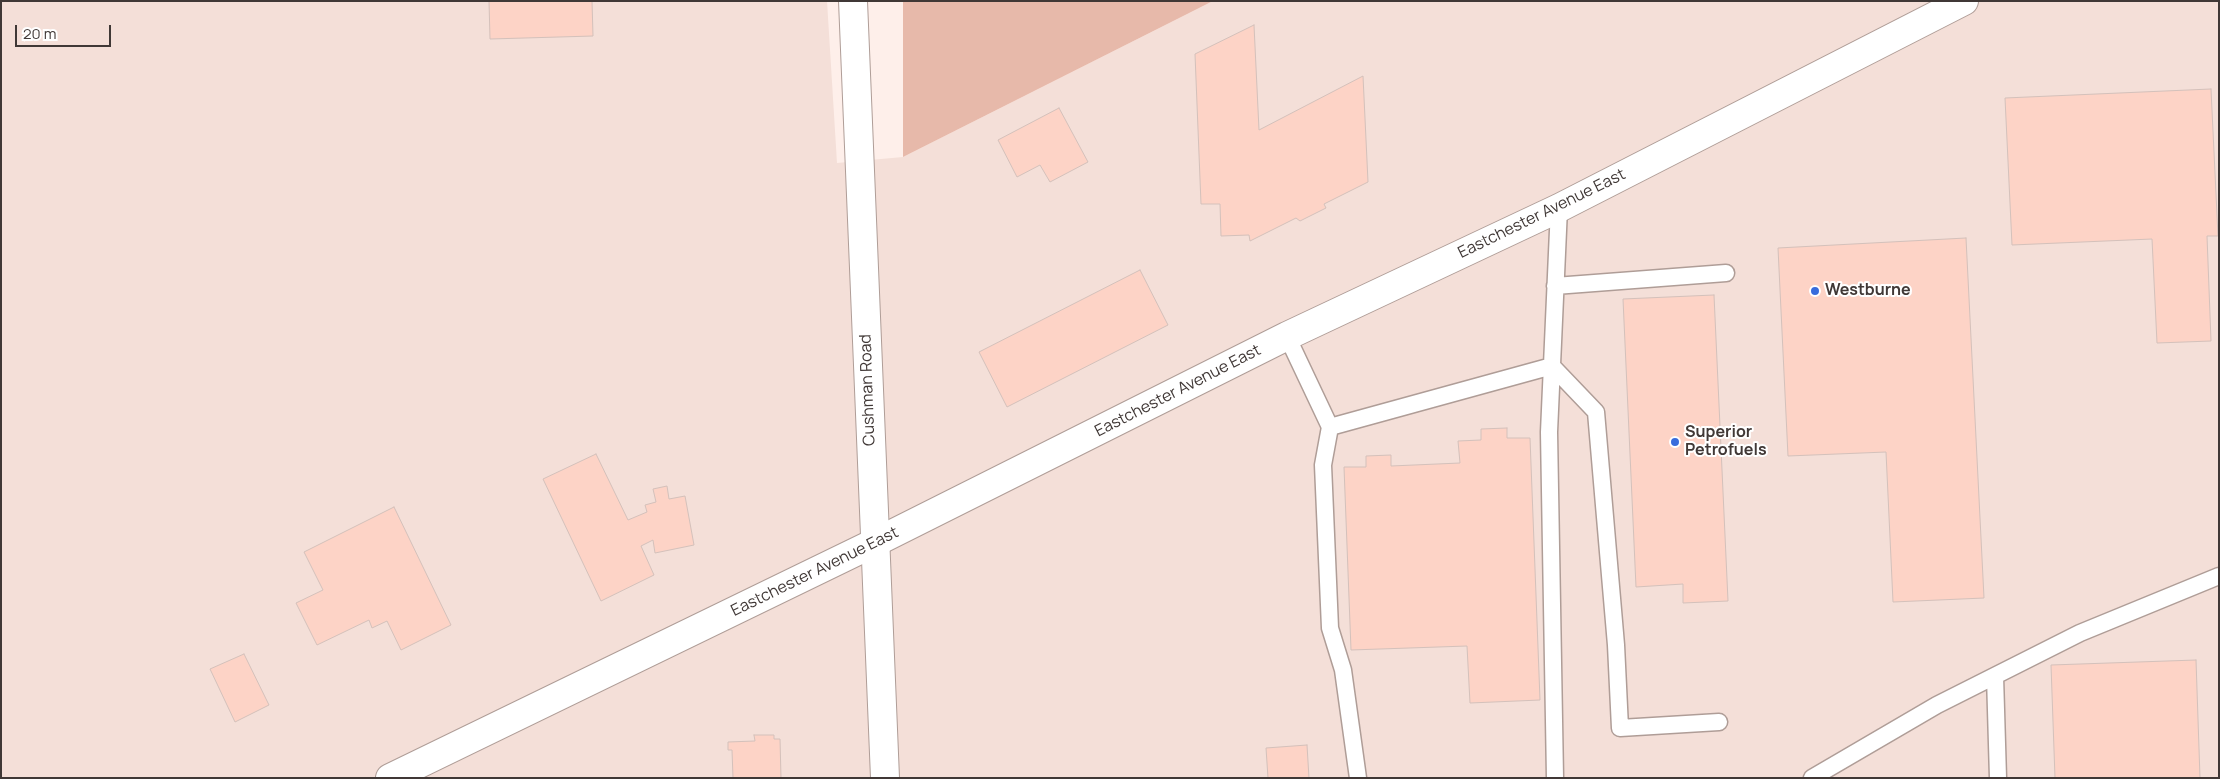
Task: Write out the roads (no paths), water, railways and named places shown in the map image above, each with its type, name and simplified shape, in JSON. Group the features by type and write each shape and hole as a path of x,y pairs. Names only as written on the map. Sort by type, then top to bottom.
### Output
{"street":[{"name":"Cushman Road","path":"853,1 885,778"},
{"name":"Eastchester Avenue East","path":"390,778 874,543 1287,336 1559,208 1964,1"}],"lane":[{"path":"1554,778 1549,432 1559,208"},
{"path":"1555,286 1726,273"},
{"path":"1287,336 1330,427 1323,465 1330,628 1343,670 1358,778"},
{"path":"1330,427 1552,366"},
{"path":"1552,366 1596,412 1616,645 1620,728 1719,722"},
{"path":"1812,778 1937,705 2080,633 2219,576"},
{"path":"1995,676 1998,778"}],"place":[{"name":"Westburne","path":"1815,291"},
{"name":"Superior Petrofuels","path":"1675,442"}]}
